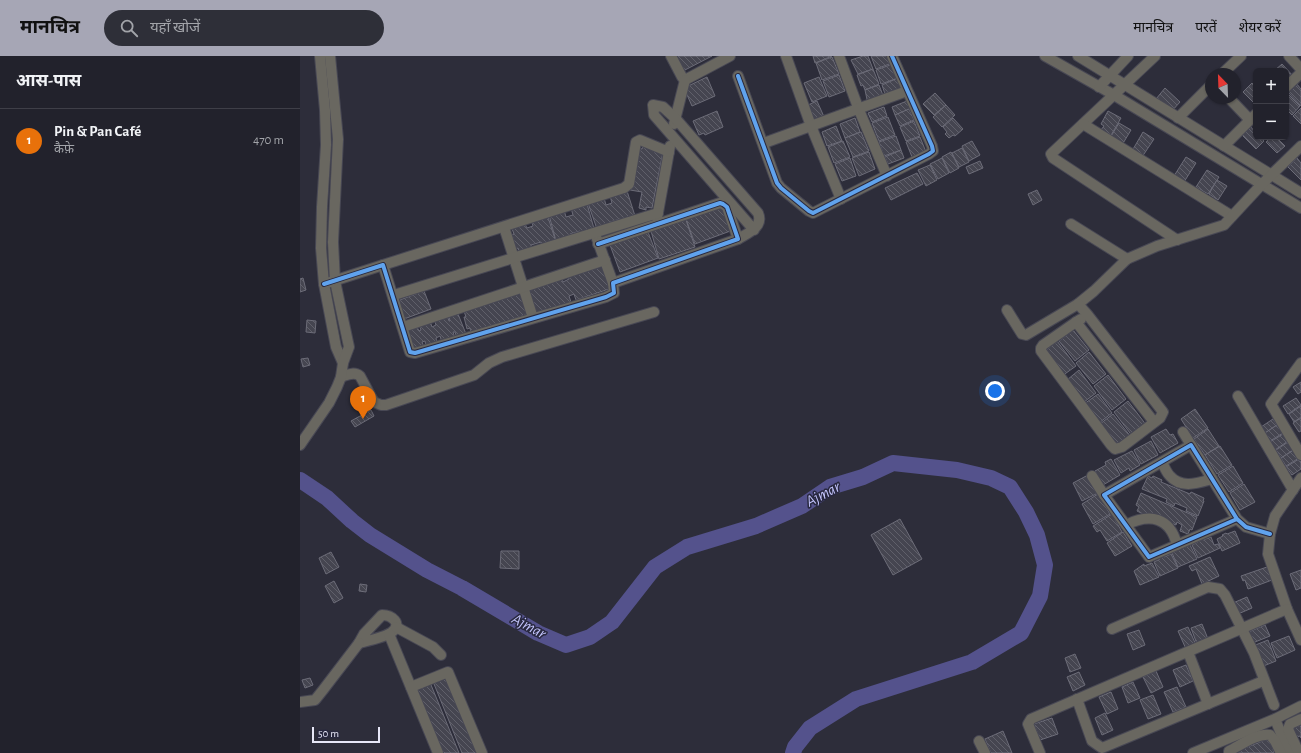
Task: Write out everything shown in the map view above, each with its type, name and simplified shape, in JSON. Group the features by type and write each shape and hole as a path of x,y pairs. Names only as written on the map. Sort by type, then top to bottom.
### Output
{"street":[{"path":"320,56 325,110 326,145 321,228 324,284 336,347 343,363"},
{"path":"300,445 329,403 341,377 343,363 349,348 335,281 332,242 338,138 330,56"},
{"path":"672,56 682,77 685,80"},
{"path":"656,224 672,135 685,80 717,59 730,56"},
{"path":"786,56 811,126 841,199"},
{"path":"839,56 859,110 887,176"},
{"path":"738,76 764,143 777,183 781,188 813,213 933,151 892,56"},
{"path":"1045,56 1114,95 1301,208"},
{"path":"1078,56 1301,193"},
{"path":"1099,87 1128,56"},
{"path":"1155,56 1052,152 1053,158 1177,240"},
{"path":"1228,68 1241,56"},
{"path":"1289,56 1301,69"},
{"path":"1289,84 1301,73"},
{"path":"764,143 859,110 907,91"},
{"path":"1178,118 1205,91"},
{"path":"1224,146 1253,117 1237,104"},
{"path":"613,283 738,239 754,230 760,222 758,213 676,119 663,106 653,105 654,115 754,230"},
{"path":"1083,124 1232,216"},
{"path":"324,284 624,188 629,184 636,142 640,140 669,152"},
{"path":"1007,310 1022,334 1026,335 1078,304 1094,291 1127,259 1157,246 1224,225 1262,184 1301,146"},
{"path":"728,200 738,191"},
{"path":"598,244 656,224 723,204 726,207 738,239"},
{"path":"394,295 658,213"},
{"path":"1071,224 1127,259"},
{"path":"504,227 533,318"},
{"path":"384,265 410,352 415,353 606,297 614,293 613,283 594,234"},
{"path":"403,327 605,260"},
{"path":"1078,304 1087,314 1163,412 1160,418 1122,447 1115,449 1041,351 1041,348 1044,345 1087,314"},
{"path":"341,377 357,373 374,402 381,405 386,405 474,375 489,363 502,357 654,312"},
{"path":"1076,322 1154,422"},
{"path":"1036,336 1044,345"},
{"path":"1301,363 1271,404 1301,455"},
{"path":"1238,396 1293,490"},
{"path":"1183,432 1237,519 1246,527 1270,534"},
{"path":"1104,495 1191,445"},
{"path":"1162,462 1170,476 1179,482 1189,485 1212,479"},
{"path":"1092,476 1149,557 1237,519"},
{"path":"1301,478 1275,516 1270,534 1268,554 1287,609 1301,640"},
{"path":"1126,525 1136,520 1153,518 1170,527 1175,535 1177,545"},
{"path":"1112,629 1208,587 1220,589 1225,595 1254,653 1263,680 1274,705"},
{"path":"1040,753 1028,724 1031,719 1287,609"},
{"path":"300,702 314,700 324,690 364,634 382,615 390,616 394,619 396,623 392,630 370,641 359,643"},
{"path":"392,630 433,647 441,655"},
{"path":"392,630 411,687 438,753"},
{"path":"1188,652 1208,704"},
{"path":"411,687 448,673 482,753"},
{"path":"1077,699 1092,741 1102,748 1263,680"},
{"path":"1197,752 1275,719 1301,706"},
{"path":"1275,719 1289,753"},
{"path":"1299,753 1288,729 1290,724 1301,719"},
{"path":"1229,753 1229,751 1254,738 1266,734 1270,735 1275,741 1281,753"},
{"path":"979,741 985,753"}],"building":[{"path":"676,56 712,56 683,71"},
{"path":"813,56 832,56 815,63"},
{"path":"868,56 873,69 858,74 851,60"},
{"path":"871,56 889,56 892,63 876,69"},
{"path":"832,57 839,74 822,80 816,63"},
{"path":"893,64 898,78 881,84 876,70"},
{"path":"1282,64 1286,68 1277,68"},
{"path":"873,69 879,84 865,90 863,85 861,86 857,75"},
{"path":"1289,72 1294,77 1289,81"},
{"path":"839,75 845,91 829,97 823,81"},
{"path":"707,77 715,96 692,106 684,88"},
{"path":"819,77 827,96 812,102 804,83"},
{"path":"898,78 903,91 886,97 882,85"},
{"path":"1252,83 1253,84 1253,102 1243,92"},
{"path":"1296,83 1301,89 1301,106 1289,93 1289,89"},
{"path":"879,85 884,98 868,104 865,90"},
{"path":"1165,88 1180,102 1171,112 1156,99"},
{"path":"935,93 946,105 934,115 923,104"},
{"path":"1289,95 1300,106 1292,115 1289,112"},
{"path":"817,101 825,119 815,123 808,105"},
{"path":"907,101 910,109 895,115 892,107"},
{"path":"946,105 955,115 942,127 933,117"},
{"path":"884,107 887,116 872,122 868,113"},
{"path":"1301,108 1301,124 1293,116"},
{"path":"909,109 914,120 900,126 895,115"},
{"path":"717,111 723,127 705,135 704,133 699,135 693,121"},
{"path":"1108,111 1121,118 1110,137 1100,131 1104,126 1101,124"},
{"path":"888,117 895,135 879,141 872,123"},
{"path":"855,118 860,132 845,138 840,124"},
{"path":"953,118 963,129 955,136 953,135 949,138 945,134 947,132 943,127"},
{"path":"914,121 920,136 906,141 900,127"},
{"path":"1119,123 1131,130 1122,145 1110,138"},
{"path":"836,126 842,141 827,146 822,132"},
{"path":"1250,126 1253,130 1253,140 1264,141 1256,149 1241,134"},
{"path":"861,132 869,151 853,157 845,138"},
{"path":"1143,132 1154,139 1142,157 1132,151"},
{"path":"896,136 901,150 884,156 879,142"},
{"path":"920,137 926,152 912,157 906,142"},
{"path":"1268,140 1279,140 1285,146 1277,153 1266,142"},
{"path":"843,141 850,157 834,163 828,147"},
{"path":"972,141 980,155 969,161 962,146"},
{"path":"643,146 663,152 652,208 646,207 646,210 639,208 642,192 630,190 638,148 642,149"},
{"path":"962,148 969,162 959,167 952,153"},
{"path":"901,150 904,158 888,164 885,157"},
{"path":"869,152 875,169 859,176 852,158"},
{"path":"951,152 959,168 950,173 942,157"},
{"path":"1186,157 1196,163 1184,182 1174,176"},
{"path":"850,158 856,176 842,181 835,164"},
{"path":"942,158 949,173 938,179 930,164"},
{"path":"1297,158 1301,163 1301,180 1288,167"},
{"path":"980,161 983,168 969,174 966,167"},
{"path":"930,165 937,180 926,186 918,170"},
{"path":"1207,170 1219,177 1208,194 1196,187"},
{"path":"917,173 923,184 891,200 885,188"},
{"path":"1217,180 1227,186 1218,200 1209,194"},
{"path":"1037,190 1042,200 1033,205 1028,194"},
{"path":"627,191 636,219 621,221 620,219 610,222 611,225 597,229 588,203 604,198 606,205 612,203 610,196"},
{"path":"587,204 595,232 581,234 580,231 570,234 571,237 556,241 549,215 564,210 566,217 573,215 571,208"},
{"path":"724,205 733,230 695,244 686,219"},
{"path":"547,214 556,242 542,244 541,242 531,245 532,250 520,254 518,248 516,249 512,235 514,234 511,226 524,222 527,228 533,226 531,219"},
{"path":"686,220 695,247 659,259 651,231"},
{"path":"648,232 658,258 620,272 610,245"},
{"path":"603,263 612,288 576,300 574,294 569,296 571,302 537,314 528,291 562,278 563,282 569,279 568,275"},
{"path":"303,278 306,290 300,292 300,279"},
{"path":"424,291 431,309 404,319 397,301"},
{"path":"520,292 528,314 471,333 470,328 467,329 464,311"},
{"path":"458,314 466,334 457,338 455,332 453,332 455,338 442,342 440,336 436,338 437,343 426,346 425,341 422,342 424,347 412,351 405,329 416,325 419,331 421,330 419,325 430,321 432,327 436,325 434,319 447,315 450,321 449,317"},
{"path":"307,320 316,321 315,333 306,332"},
{"path":"1073,330 1089,350 1075,361 1059,341"},
{"path":"1057,341 1076,366 1062,376 1044,352"},
{"path":"1089,352 1106,374 1093,384 1076,363"},
{"path":"308,358 310,365 303,367 301,359"},
{"path":"1079,370 1096,393 1084,402 1067,380"},
{"path":"1108,375 1126,399 1112,410 1094,386"},
{"path":"1301,382 1301,392 1298,394 1293,387"},
{"path":"1098,394 1112,413 1099,423 1084,404"},
{"path":"1296,398 1301,405 1288,414 1283,406"},
{"path":"1128,401 1147,426 1133,437 1114,412"},
{"path":"1301,406 1301,417 1294,422 1289,414"},
{"path":"1195,409 1208,428 1193,438 1181,419"},
{"path":"371,410 374,416 355,427 351,421"},
{"path":"1113,414 1131,437 1118,447 1100,424"},
{"path":"1301,418 1301,431 1299,432 1293,423"},
{"path":"1273,419 1277,425 1265,433 1261,427"},
{"path":"1277,425 1283,433 1270,441 1265,433"},
{"path":"1166,429 1170,435 1173,434 1178,443 1160,453 1151,437"},
{"path":"1208,429 1219,446 1205,455 1194,439"},
{"path":"1283,434 1288,441 1275,450 1270,442"},
{"path":"1151,441 1158,455 1141,464 1134,450"},
{"path":"1288,442 1293,450 1281,458 1276,450"},
{"path":"1220,446 1232,465 1217,474 1205,455"},
{"path":"1294,450 1299,458 1286,466 1281,458"},
{"path":"1132,451 1140,465 1130,471 1129,468 1121,473 1114,460"},
{"path":"1111,459 1120,475 1103,485 1095,471 1106,465 1105,462"},
{"path":"1299,459 1301,462 1301,469 1292,475 1286,467"},
{"path":"1233,466 1243,483 1229,492 1218,475"},
{"path":"1088,475 1098,493 1082,501 1073,483"},
{"path":"1148,476 1152,478 1153,476 1162,480 1161,482 1204,498 1198,516 1186,511 1187,508 1175,503 1174,506 1166,502 1167,499 1142,489"},
{"path":"1244,484 1255,502 1240,510 1230,493"},
{"path":"1141,493 1197,517 1192,530 1190,529 1188,534 1180,531 1182,525 1177,522 1176,525 1137,511 1139,507 1136,505"},
{"path":"1098,494 1110,514 1093,524 1082,504"},
{"path":"1112,514 1122,532 1107,541 1100,530 1097,532 1093,526"},
{"path":"900,519 922,559 893,575 871,535"},
{"path":"1235,531 1240,543 1222,551 1217,539 1226,533"},
{"path":"1123,532 1132,546 1115,556 1107,543"},
{"path":"1211,537 1214,545 1218,544 1220,548 1198,558 1192,545 1203,538 1203,540"},
{"path":"1190,545 1197,559 1178,567 1172,553 1178,550 1177,548 1182,546 1183,548"},
{"path":"501,551 519,551 519,569 500,568"},
{"path":"331,552 339,567 326,574 319,558"},
{"path":"1171,554 1178,568 1160,576 1154,562 1160,559 1159,558"},
{"path":"1210,557 1219,576 1202,584 1196,569 1192,571 1189,566"},
{"path":"1152,563 1159,577 1140,585 1134,571 1144,564 1144,566"},
{"path":"1267,567 1272,580 1248,589 1245,580 1243,581 1241,576"},
{"path":"1301,570 1301,588 1296,590 1290,574"},
{"path":"334,581 343,598 334,603 325,586"},
{"path":"360,584 367,585 366,592 359,591"},
{"path":"1247,597 1252,608 1238,614 1233,603"},
{"path":"1202,624 1208,639 1197,644 1191,628"},
{"path":"1265,625 1270,636 1250,644 1246,633"},
{"path":"1188,627 1196,645 1186,649 1178,631"},
{"path":"1139,630 1145,645 1133,650 1127,634"},
{"path":"1289,636 1295,650 1277,658 1271,643"},
{"path":"1268,640 1276,661 1261,667 1253,646"},
{"path":"1075,654 1081,668 1070,672 1065,658"},
{"path":"1186,665 1193,681 1180,687 1173,670"},
{"path":"1156,671 1163,687 1151,693 1143,677"},
{"path":"1079,672 1085,685 1073,691 1067,677"},
{"path":"446,674 478,753 462,753 432,679"},
{"path":"310,678 313,685 305,688 302,680"},
{"path":"429,680 459,753 441,753 414,687"},
{"path":"1133,682 1140,698 1128,703 1122,687"},
{"path":"1177,687 1186,707 1173,712 1164,692"},
{"path":"1111,692 1118,709 1107,714 1099,697"},
{"path":"1153,695 1161,714 1148,719 1140,700"},
{"path":"1105,713 1113,730 1102,735 1095,718"},
{"path":"1052,718 1058,734 1040,740 1034,724"},
{"path":"1301,725 1301,738 1300,736 1296,737 1293,728"},
{"path":"1003,731 1012,753 991,753 985,739"},
{"path":"1270,738 1274,753 1235,753 1235,752"}],"waterway":[{"name":"Ajmar","path":"300,480 327,498 370,535 427,570 462,588 538,633 566,645 590,637 612,622 655,567 687,547 756,526 802,506 830,487 863,477 893,463 957,470 991,478 1010,487 1026,512 1037,535 1045,565 1040,596 1021,633 972,662 856,699 810,728 795,747 793,753"}],"cycle path":[{"path":"738,76 777,183 781,188 813,213 933,151 892,56"},
{"path":"324,284 383,265 410,352 415,353 606,297 614,293 613,283 738,239 727,207 720,203 598,244"},
{"path":"1237,519 1191,445 1104,495 1149,557 1237,519 1246,527 1270,534"}],"place":[{"name":"Pin & Pan Café","path":"363,419"}]}
